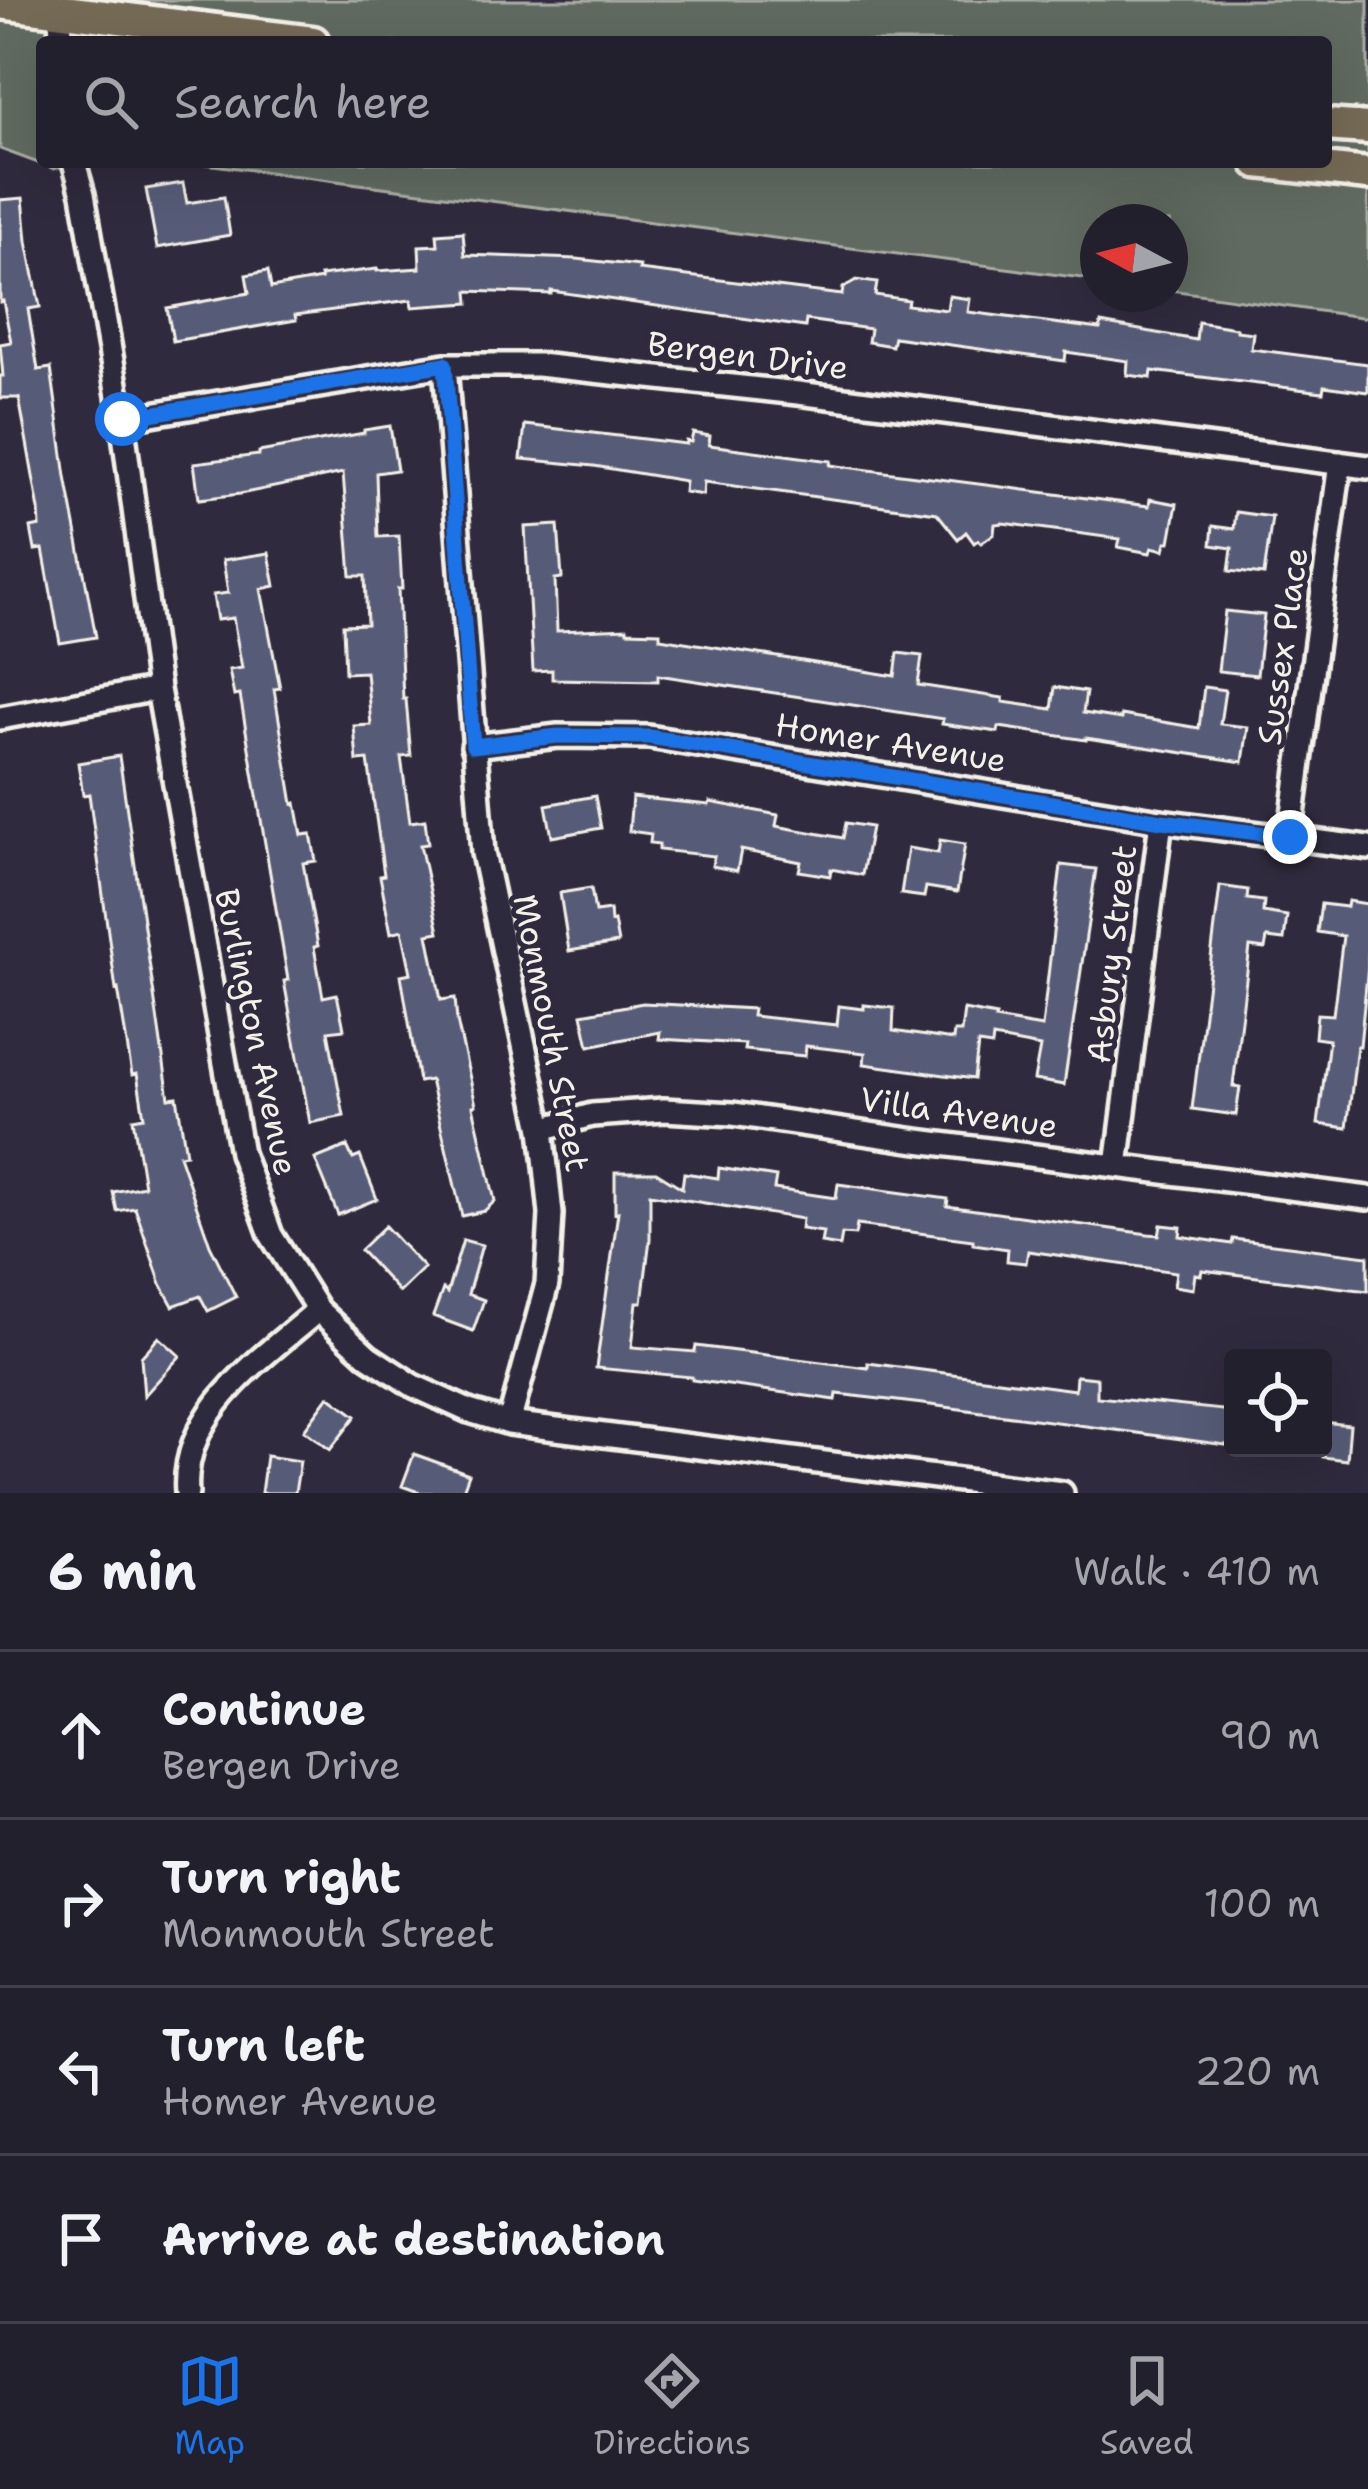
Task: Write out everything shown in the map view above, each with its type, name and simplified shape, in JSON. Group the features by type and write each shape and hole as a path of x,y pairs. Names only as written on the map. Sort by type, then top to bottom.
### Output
{"main road":[{"path":"0,3 60,10 108,29 218,36"},
{"path":"1332,125 1368,128"},
{"path":"1313,168 1368,174"}],"street":[{"path":"60,10 62,36"},
{"name":"Burlington Avenue","path":"76,168 122,419 158,689 242,1153 271,1235 318,1310 368,1356 414,1386 509,1423 1062,1493"},
{"name":"Burlington Avenue","path":"83,194 86,168"},
{"name":"Bergen Drive","path":"122,419 445,364 538,365 798,393 1368,467"},
{"name":"Monmouth Street","path":"445,364 483,853 542,1129 551,1214 547,1284 509,1423"},
{"name":"Sussex Place","path":"1290,837 1340,464"},
{"path":"0,718 158,689"},
{"name":"Homer Avenue","path":"473,746 558,736 650,737 1162,821 1368,848"},
{"name":"Asbury Street","path":"1118,1166 1162,821"},
{"name":"Villa Avenue","path":"542,1129 592,1115 646,1111 733,1114 1368,1198"},
{"path":"187,1493 185,1477 200,1426 230,1387 318,1310"}],"shaded area":[{"path":"0,0 1368,0 1368,318 1188,293 1188,204 1080,204 1080,278 236,168 1332,168 1332,36 36,36 36,162 0,149"}],"building":[{"path":"183,183 187,203 224,197 230,235 157,248 146,189"},
{"path":"23,198 40,307 28,309 38,370 51,368 96,637 60,643 43,549 35,550 31,528 40,526 39,510 19,398 0,398 0,344 11,342 0,302 0,200"},
{"path":"463,232 465,255 577,259 842,295 843,288 856,280 877,283 875,295 908,300 907,305 947,310 949,296 970,299 968,312 1100,329 1101,323 1196,340 1198,322 1236,328 1253,333 1251,349 1368,364 1368,392 1324,386 1323,392 1152,371 1151,378 1127,375 1128,361 1066,352 1065,361 894,337 892,346 868,342 870,329 806,320 805,327 551,291 468,291 469,303 412,307 411,300 295,315 296,320 173,341 167,308 249,293 246,275 268,271 271,288 320,276 420,268 419,246 438,245 437,234"},
{"path":"525,425 686,444 693,433 710,436 709,445 831,461 830,465 1149,506 1150,499 1177,504 1170,542 1164,550 1152,547 1150,553 1118,547 1120,539 1003,523 995,524 994,534 981,543 974,543 966,532 958,539 937,513 704,482 703,495 684,492 685,481 521,459"},
{"path":"390,426 397,470 376,473 378,537 399,536 403,699 411,756 401,757 410,822 425,820 428,844 420,845 439,932 428,934 441,1000 455,998 495,1201 484,1211 462,1216 430,1080 419,1082 401,975 411,973 402,930 391,933 368,760 357,761 354,726 371,725 366,672 345,673 343,625 367,624 365,576 351,576 343,473 199,499 194,463 259,455"},
{"path":"1236,512 1272,517 1264,575 1229,571 1232,548 1211,545 1213,526 1234,529"},
{"path":"558,525 562,578 555,579 557,631 627,628 660,632 660,638 895,676 898,653 922,656 918,685 1052,709 1055,687 1086,692 1083,713 1199,728 1204,687 1225,690 1220,724 1248,727 1243,762 999,727 998,732 942,724 943,719 658,675 658,681 552,679 552,670 533,671 525,527"},
{"path":"269,553 275,586 261,589 280,688 274,689 293,804 302,835 311,834 316,861 303,863 318,946 314,947 323,997 337,994 344,1029 328,1031 344,1116 310,1123 240,695 234,696 229,670 242,668 233,618 217,620 213,595 228,593 223,560"},
{"path":"1225,611 1264,615 1257,675 1218,671"},
{"path":"119,756 169,1098 177,1097 186,1154 179,1155 210,1245 236,1297 208,1311 200,1296 173,1306 135,1208 117,1211 113,1192 144,1186 133,1119 144,1117 116,990 89,794 83,795 78,763"},
{"path":"595,796 601,828 552,837 546,805"},
{"path":"632,797 710,802 778,815 776,826 843,838 846,823 871,827 862,875 831,869 830,876 799,871 801,862 741,850 737,871 712,866 714,856 659,850 659,844 650,843 651,834 629,831"},
{"path":"940,840 965,844 957,892 926,887 924,897 901,894 908,848 938,853"},
{"path":"1061,865 1096,869 1064,1085 1034,1080 1040,1047 993,1038 992,1046 978,1044 974,1079 864,1064 865,1053 806,1046 805,1056 744,1050 745,1044 659,1039 660,1032 589,1046 582,1014 643,1003 753,1009 752,1016 837,1025 839,1006 894,1008 893,1031 953,1040 954,1032 961,1032 964,1010 1042,1027"},
{"path":"1220,886 1248,890 1247,899 1264,901 1263,912 1287,916 1284,940 1267,938 1265,949 1250,947 1233,1086 1240,1087 1236,1115 1192,1109"},
{"path":"591,888 595,912 610,910 618,943 569,951 560,893"},
{"path":"1348,901 1368,904 1368,965 1347,1128 1318,1124 1329,1040 1315,1038 1317,1014 1333,1015 1343,936 1317,932 1321,904 1347,907"},
{"path":"347,1146 353,1159 360,1156 377,1199 338,1215 315,1159"},
{"path":"719,1168 776,1177 774,1189 836,1198 838,1184 948,1199 947,1206 1148,1234 1159,1235 1161,1225 1181,1227 1180,1236 1368,1256 1368,1291 1202,1270 1201,1275 1195,1274 1193,1289 1174,1286 1176,1272 1028,1251 1026,1263 1007,1261 1008,1249 973,1244 973,1240 857,1225 855,1235 842,1234 840,1246 821,1243 823,1232 801,1229 802,1219 650,1194 650,1239 632,1347 695,1352 696,1346 1075,1390 1076,1376 1097,1378 1097,1397 1224,1410 1224,1445 923,1404 837,1394 836,1400 692,1377 596,1368 618,1212 615,1172 656,1172 682,1188 684,1173 718,1178"},
{"path":"385,1226 424,1268 399,1292 360,1250"},
{"path":"463,1240 482,1245 468,1294 484,1300 473,1331 433,1316 443,1289 447,1293"},
{"path":"159,1337 180,1356 144,1396 141,1357"},
{"path":"329,1396 356,1416 330,1450 304,1430"},
{"path":"1332,1423 1350,1425 1347,1460 1323,1457 1332,1457"},
{"path":"414,1454 469,1474 462,1493 421,1493 402,1486"},
{"path":"266,1456 300,1461 295,1493 261,1493"}],"route":[{"path":"122,419 445,364 473,746 558,736 650,737 1162,821 1290,837"}]}
